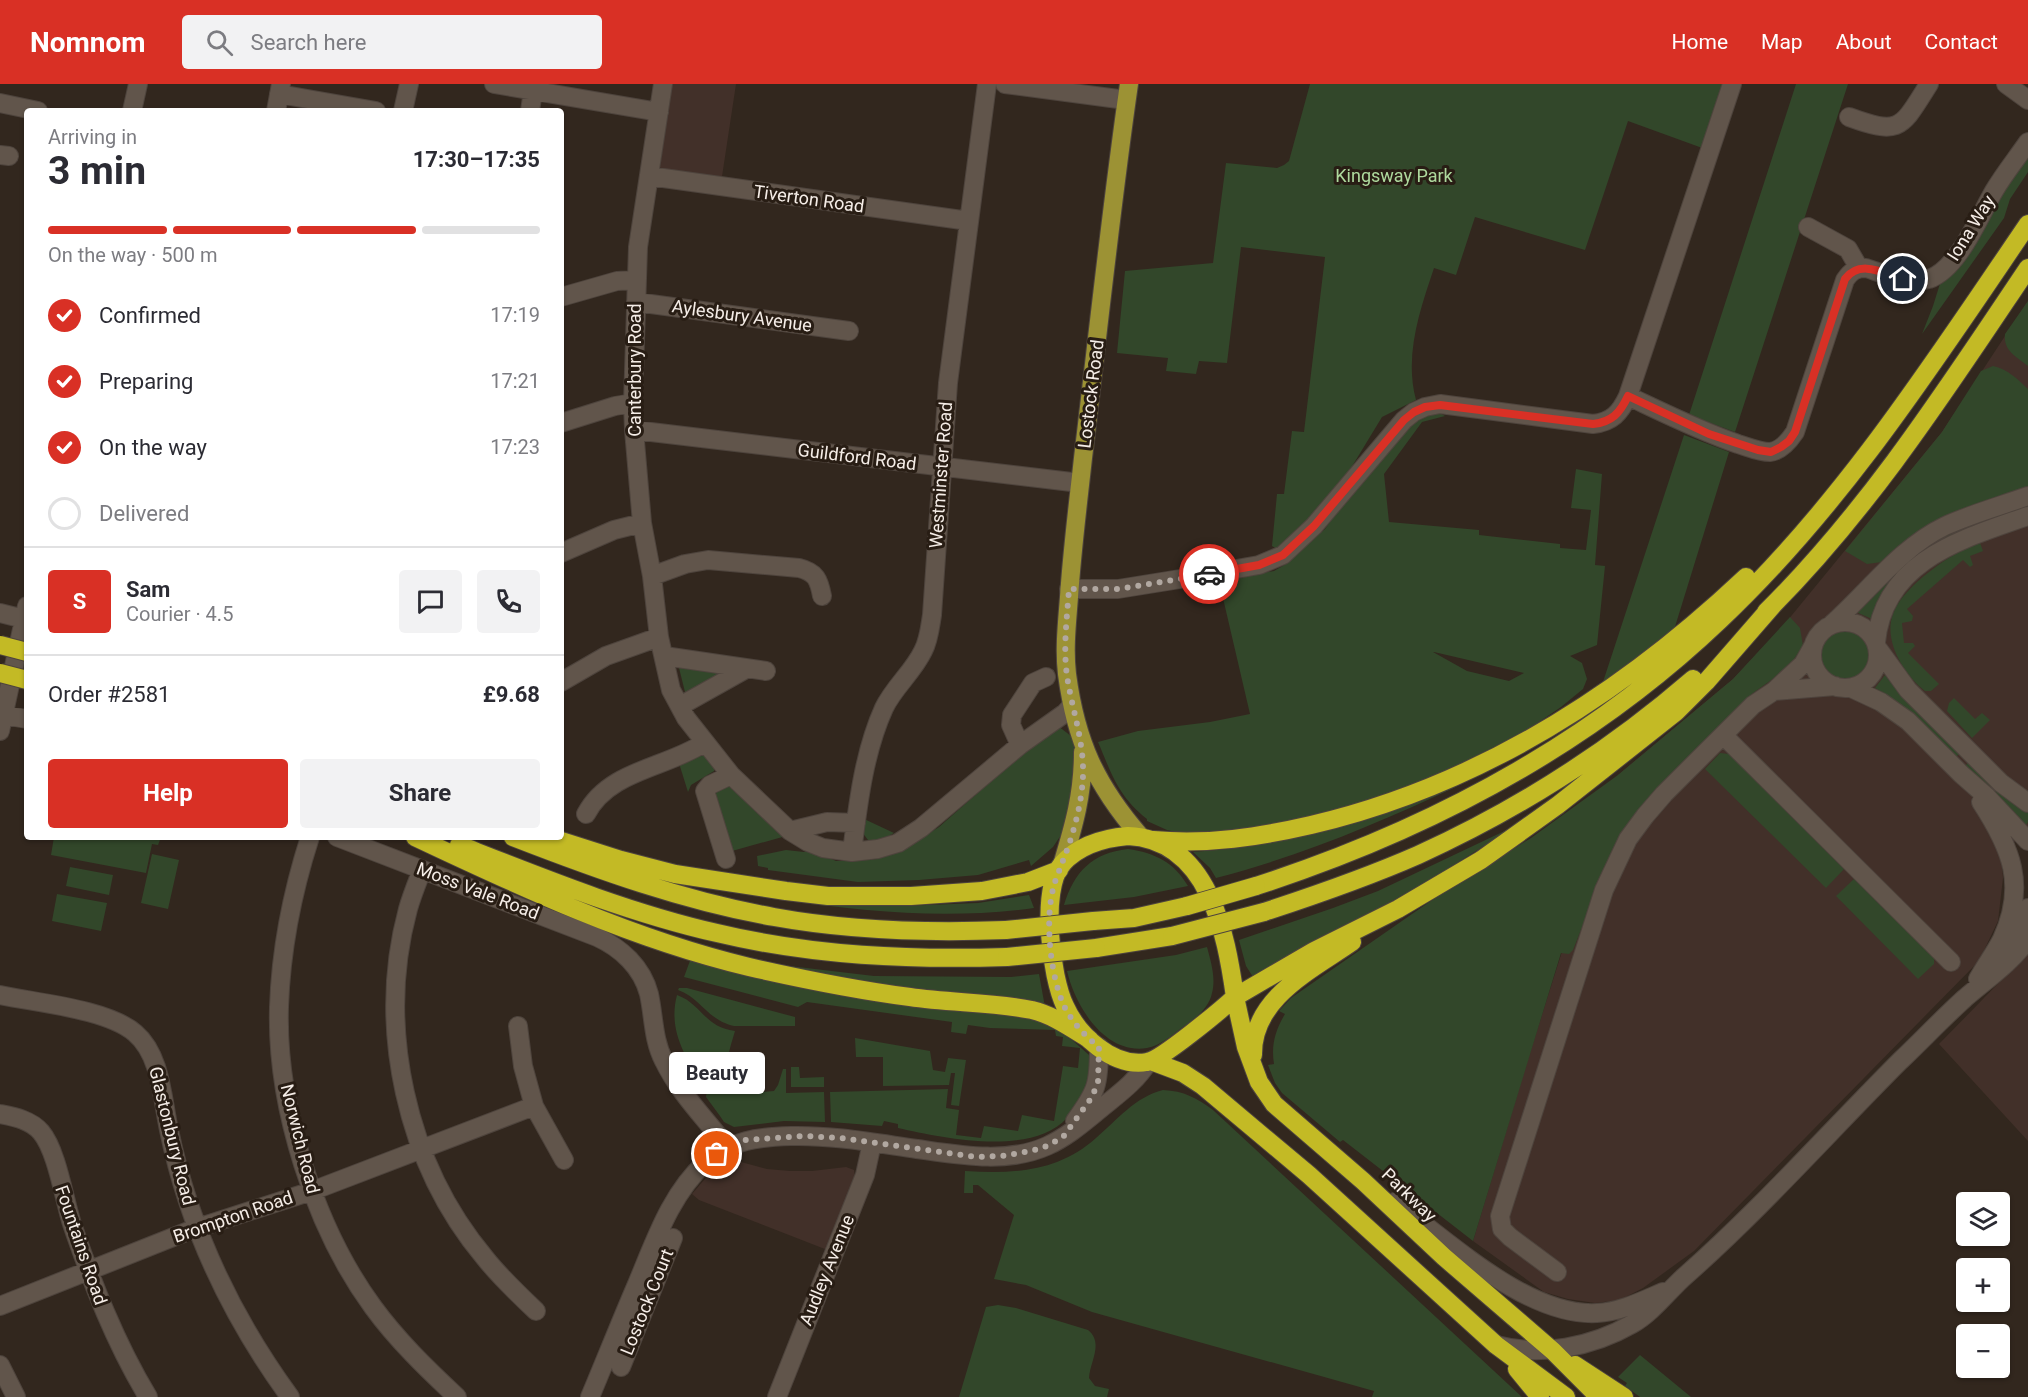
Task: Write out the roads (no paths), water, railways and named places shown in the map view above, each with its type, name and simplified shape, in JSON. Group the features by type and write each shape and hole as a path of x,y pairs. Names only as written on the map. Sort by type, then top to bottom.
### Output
{"highway":[{"path":"521,840 647,886 774,917 839,926 954,932 1006,930 1134,918 1187,906 1256,886 1316,867 1387,839 1494,786 1550,752 1604,716 1720,620 1812,522 1923,379 2028,224"},
{"path":"1149,1062 1176,1045 1235,997 1256,984 1314,951 1398,909 1491,853 1558,805 1676,712 1706,682 1824,550 1885,476 2028,268"},
{"path":"558,840 675,874 828,896 911,896 982,891 1028,882 1060,867 1075,852 1103,839 1128,836 1184,843 1224,841 1289,830 1372,808 1458,777 1510,750 1588,704 1650,660 1812,522"},
{"path":"446,840 609,902 717,933 829,952 953,959 1007,957 1095,948 1172,936 1264,912 1358,880 1417,855 1486,821 1548,786 1636,726 1728,649 1773,605"},
{"path":"0,645 24,651"},
{"path":"0,673 24,679"},
{"path":"1147,838 1187,862 1207,890 1215,907 1228,955 1235,997"},
{"path":"421,840 530,891 592,916 695,952 864,991 954,1003 1033,1010 1065,1023 1126,1061 1149,1062 1183,1074 1203,1086 1309,1175 1496,1345 1566,1397"},
{"path":"1060,867 1050,902 1053,963 1065,1007 1074,1023 1094,1043"},
{"path":"1254,1067 1253,1039 1257,1026 1272,1002 1398,909"},
{"name":"Parkway","path":"1235,997 1246,1047 1259,1082 1274,1104 1363,1181 1444,1257 1588,1379"},
{"path":"1496,1345 1540,1397"},
{"path":"1588,1379 1621,1395"},
{"path":"1588,1379 1599,1397"}],"main road":[{"name":"Lostock Road","path":"1128,92 1080,483 1065,648 1072,705 1093,770 1108,796 1147,838"},
{"name":"Lostock Road","path":"1060,867 1074,825 1082,790 1083,744"}],"street":[{"path":"133,108 138,84"},
{"path":"404,108 409,84"},
{"path":"494,84 534,87 659,112"},
{"name":"Canterbury Road","path":"663,84 638,247 633,403 642,524 652,576 659,637 672,690 686,718 704,743 731,775 790,831 823,848 852,852"},
{"name":"Westminster Road","path":"852,852 876,726 899,683 924,651 929,635 948,383 987,84"},
{"path":"1005,84 1128,92"},
{"path":"1069,589 1118,589 1259,565 1283,555 1314,526 1404,420 1425,407 1440,405 1479,408 1593,424 1616,416 1628,396 1732,84"},
{"path":"1849,117 1881,128 1897,126 1911,114 1929,84"},
{"path":"2006,84 2028,100"},
{"path":"530,108 534,87"},
{"path":"278,96 356,108"},
{"path":"0,103 24,108"},
{"name":"Iona Way","path":"1859,268 1917,281 1929,279 1942,272 1959,252 1995,189 2028,142"},
{"name":"Tiverton Road","path":"649,176 969,222"},
{"path":"1628,396 1709,434 1750,448 1771,452 1789,441 1795,432 1845,279 1859,268 1848,249 1808,227"},
{"path":"564,296 617,281 636,280"},
{"name":"Aylesbury Avenue","path":"636,302 849,331"},
{"path":"564,422 615,406 633,403"},
{"name":"Guildford Road","path":"634,430 1080,483"},
{"path":"1557,1272 1510,1237 1503,1229 1500,1216 1593,922 1615,864 1628,839 1645,816 1753,705 1774,691 1803,664 1824,629 1893,565 1926,537 1944,526 2028,496"},
{"path":"1774,691 1861,684 1875,670 1878,660 1877,646 1881,614 1888,597 1908,576 1929,557 1961,539 2028,516"},
{"path":"564,552 614,530 642,524"},
{"path":"652,576 685,564 708,560 799,567 808,570 819,580 822,596"},
{"path":"0,613 24,613"},
{"path":"24,618 2,723 24,719"},
{"path":"1832,624 1843,621 1853,622 1863,626 1871,633 1899,680 1915,698 2001,783 2028,803"},
{"path":"564,680 606,656 659,637"},
{"path":"1813,646 1812,656 1818,674 1826,682 1843,687 1895,711 1908,721 1986,796 2028,841"},
{"path":"664,656 766,671"},
{"path":"680,706 746,669"},
{"path":"1020,745 1011,725 1012,715 1033,683 1046,677"},
{"path":"852,852 878,849 898,843 913,833 1020,745 1065,713 1072,705"},
{"path":"1723,735 1951,962"},
{"path":"586,813 593,801 616,782 689,753 704,743"},
{"path":"1961,774 2006,843 2012,862 2014,882 2008,921 2001,939 1966,998"},
{"path":"726,859 705,791 713,783 731,775"},
{"path":"790,831 827,822 856,823"},
{"name":"Norwich Road","path":"309,840 288,916 282,963 279,1010 281,1055 288,1103 312,1191 339,1250 373,1307 417,1359 457,1397"},
{"name":"Moss Vale Road","path":"346,840 597,937 618,949 634,965 645,983 658,1047 668,1070 688,1100 727,1147"},
{"path":"422,870 408,909 396,1010 396,1030 405,1091 421,1149 442,1194 468,1236 500,1276 536,1311"},
{"path":"1977,979 2007,953 2022,928 2028,908"},
{"path":"1496,1345 1521,1350 1551,1350 1590,1342 1619,1331 1644,1316 1670,1289 1731,1234 1893,1069 1966,998 2012,958 2028,939"},
{"name":"Glastonbury Road","path":"0,995 86,1012 129,1029 142,1039 156,1067 175,1159 196,1229 239,1320 290,1397"},
{"path":"518,1026 523,1066 534,1106 564,1160"},
{"path":"1063,1137 1096,1089 1099,1072 1094,1043"},
{"path":"590,1397 628,1327 658,1254 667,1214 684,1186 707,1161 727,1147 744,1140 780,1136 828,1137 976,1157 1002,1156 1031,1151 1047,1146 1063,1137 1125,1089 1142,1073 1149,1062"},
{"name":"Brompton Road","path":"0,1306 196,1229 312,1191 534,1106"},
{"name":"Fountains Road","path":"0,1114 32,1124 42,1133 48,1144 88,1271 117,1342 148,1397"},
{"name":"Audley Avenue","path":"777,1397 865,1175 872,1143"},
{"path":"1363,1181 1500,1280 1526,1296 1547,1305 1582,1313 1611,1312 1670,1289"},
{"name":"Lostock Court","path":"658,1254 673,1238"},
{"name":"Lostock Court","path":"621,1366 628,1327"},
{"path":"0,1365 16,1397"}],"place":[{"name":"Beauty","path":"717,1154"}],"park label":[{"name":"Kingsway Park","path":"1394,176"}]}
